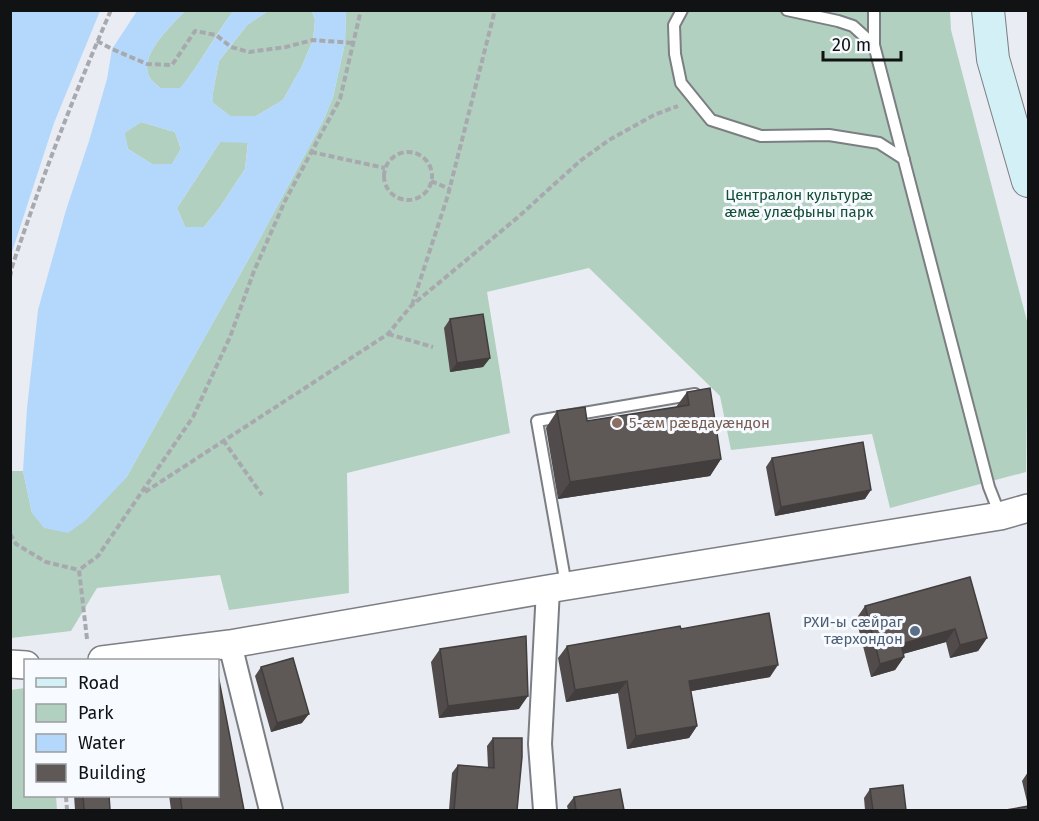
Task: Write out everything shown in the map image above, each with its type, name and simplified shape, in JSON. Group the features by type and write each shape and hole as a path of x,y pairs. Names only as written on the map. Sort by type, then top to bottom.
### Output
{"main road":[{"path":"988,10 993,58 1029,181"}],"street":[{"path":"95,652 230,644 557,587 1000,516 1029,508"},
{"path":"545,810 540,744 557,587"},
{"path":"230,644 271,810"}],"lane":[{"path":"682,10 674,25 675,54 681,83 711,120 761,135 829,135 879,143 903,159"},
{"path":"787,10 853,26 874,45"},
{"path":"874,10 874,45 988,487 1000,516"},
{"path":"557,587 537,421 694,394"}],"path":[{"path":"10,277 33,204 111,10"},
{"path":"79,570 98,556 194,417 230,337 254,271 285,201 340,99 361,10"},
{"path":"411,306 450,189 495,10"},
{"path":"97,41 147,64 172,64 195,32 216,35 231,47 249,52 286,47 313,40 353,44"},
{"path":"142,494 388,334 411,306 517,219 580,161 609,140 654,115 694,99"},
{"path":"311,152 385,168"},
{"path":"411,153 418,155 429,166 431,181 428,188 417,198 401,199 388,190 384,176 385,168 395,156 411,153"},
{"path":"431,181 450,189"},
{"path":"388,334 433,347"},
{"path":"223,440 262,495"},
{"path":"10,534 16,544 46,562 79,570"},
{"path":"79,570 95,652"}],"green space":[{"path":"185,11 233,11 181,88 160,88 150,78 147,69 148,60 158,42"},
{"path":"268,11 312,11 315,20 313,40 283,100 256,116 230,116 213,103 219,61 247,25"},
{"name":"Централон культурæ æмæ улæфыны парк","path":"346,11 950,11 951,30 1028,325 1026,472 890,508 872,434 731,450 720,396 589,268 487,292 510,433 347,473 349,593 229,610 220,575 97,588 71,631 11,638 11,471 23,471 32,513 126,478 324,119 333,97 345,43"},
{"path":"141,122 175,132 181,149 172,164 152,164 128,149 124,133"},
{"path":"220,142 248,142 245,169 204,227 185,227 177,208"},
{"path":"24,688 24,797 56,797 57,810 11,810 11,690"}],"water":[{"path":"11,10 100,11 54,123 11,255"},
{"path":"137,11 185,11 152,51 147,69 150,78 160,88 180,88 233,11 268,11 247,25 219,61 213,92 213,103 230,116 256,116 283,100 301,68 313,40 315,20 312,11 346,11 345,43 333,97 324,119 126,478 86,520 68,533 44,528 32,513 23,471 27,408 38,310 107,79 112,49","holes":["141,122 175,132 181,149 172,164 152,164 128,149 125,133","220,142 248,143 245,169 204,227 185,227 177,208"]}],"building":[{"path":"483,314 490,358 457,363 450,319"},
{"path":"710,388 721,459 570,482 557,411 585,407 587,421 689,405 687,392"},
{"path":"863,442 871,490 781,507 772,458"},
{"name":"РХИ-ы сæйраг тæрхондон","path":"970,577 987,638 960,645 955,629 901,644 904,657 880,664 865,606"},
{"path":"769,613 778,665 689,681 697,726 636,736 627,681 575,690 567,646"},
{"path":"526,636 528,696 448,706 440,649"},
{"path":"293,658 309,714 277,723 261,667"},
{"path":"219,680 244,810 182,810 180,797 219,797"},
{"path":"493,738 522,738 517,810 454,810 458,765 494,768"},
{"path":"903,785 906,810 873,810 870,789"},
{"path":"620,789 624,810 576,810 574,797"},
{"path":"83,797 109,797 110,810 84,810"},
{"path":"1029,806 1029,810 1006,810"}],"place":[{"name":"5-æм рӕвдауӕндон","path":"617,423"},
{"name":"РХИ-ы сæйраг тæрхондон","path":"915,631"}]}
